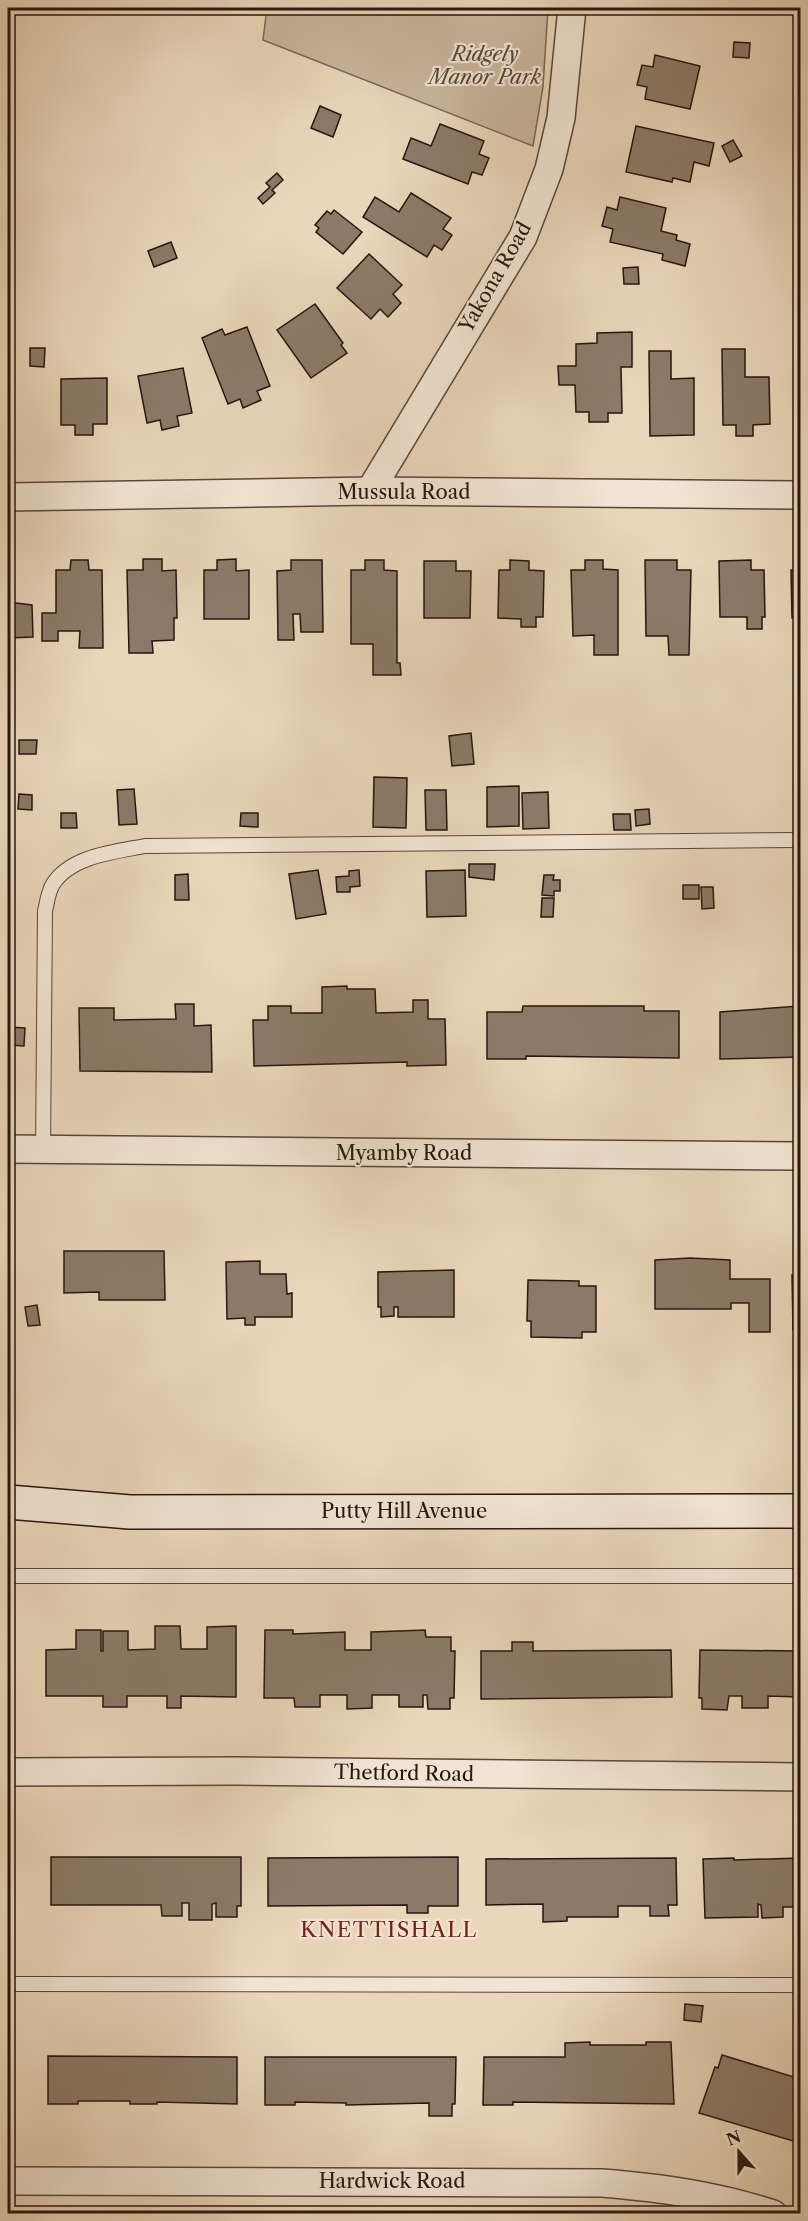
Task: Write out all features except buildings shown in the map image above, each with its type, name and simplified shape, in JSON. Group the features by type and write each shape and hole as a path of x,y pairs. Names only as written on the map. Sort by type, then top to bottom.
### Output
{"street":[{"name":"Yakona Road","path":"370,491 523,237 549,169 561,118 572,8"},
{"name":"Mussula Road","path":"8,496 370,491 801,495"},
{"name":"Myamby Road","path":"8,1149 801,1156"},
{"name":"Putty Hill Avenue","path":"8,1502 130,1512 801,1511"},
{"name":"Thetford Road","path":"8,1773 235,1771 801,1777"},
{"name":"Hardwick Road","path":"8,2181 602,2183 668,2188 724,2198 773,2214"}],"lane":[{"path":"43,1150 45,911 51,886 62,873 96,856 145,846 801,840"},
{"path":"8,1576 801,1576"},
{"path":"8,1984 801,1984"}],"green space":[{"name":"Ridgely Manor Park","path":"267,8 548,8 543,87 533,146 263,40"}],"district":[{"name":"KNETTISHALL","path":"389,1929"}]}
